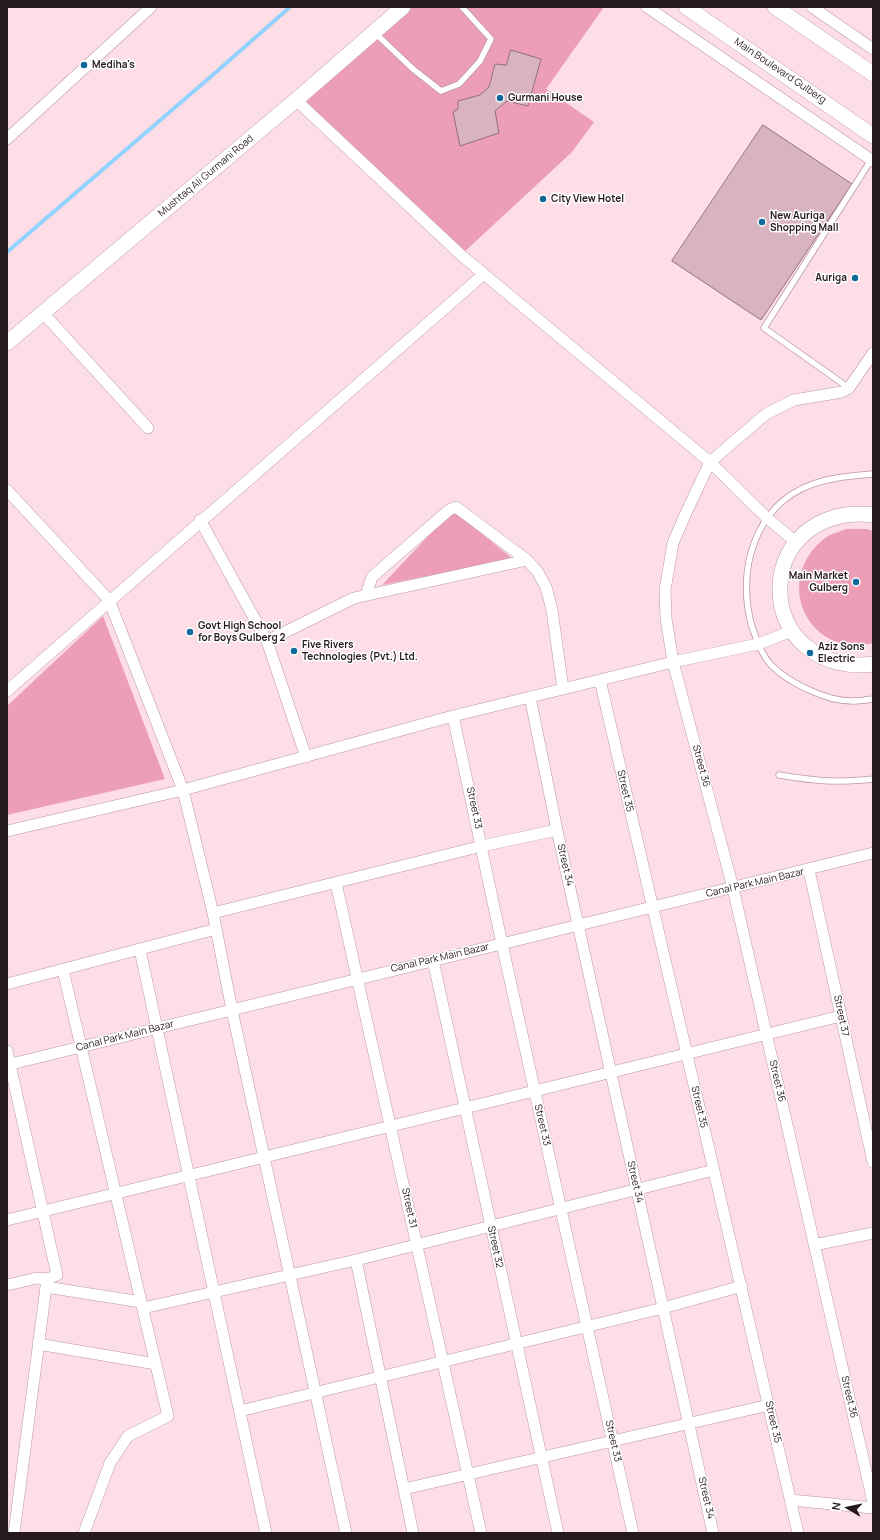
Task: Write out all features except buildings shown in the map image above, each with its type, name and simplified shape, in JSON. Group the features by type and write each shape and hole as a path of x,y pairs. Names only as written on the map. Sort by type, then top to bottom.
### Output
{"street":[{"path":"7,139 151,7"},
{"name":"Mushtaq Ali Gurmani Road","path":"7,343 296,100 403,7"},
{"path":"647,7 872,160"},
{"name":"Main Boulevard Gulberg","path":"686,7 871,134"},
{"path":"775,7 873,74"},
{"path":"812,7 873,49"},
{"path":"296,100 461,255 710,462 767,518 796,542"},
{"path":"7,691 200,520 484,274"},
{"path":"43,313 148,428"},
{"path":"710,462 766,414 794,400 842,392 849,388 873,353"},
{"name":"Street 36","path":"710,462 686,513 672,550 665,590 666,618 673,662 733,888 873,1502"},
{"path":"7,490 110,600 183,790 213,913 232,1010 346,1533"},
{"path":"366,595 372,577 449,510 456,507 527,560 537,571 546,587 552,610 563,689"},
{"path":"873,514 858,512 840,514 824,520 808,530 796,542 785,563 780,586 783,609 792,631 802,643 815,654 829,661 844,665 860,666 873,664"},
{"path":"200,520 267,641 306,757"},
{"path":"267,641 345,601 366,595 527,560"},
{"path":"7,832 183,790 453,716 673,662 758,644 792,631"},
{"name":"Street 35","path":"600,680 686,1054 742,1286 798,1533"},
{"name":"Street 34","path":"530,697 557,830 713,1533"},
{"name":"Street 33","path":"453,716 502,944 633,1533"},
{"path":"213,913 482,846 557,830"},
{"name":"Canal Park Main Bazar","path":"9,1064 809,870 873,853"},
{"name":"Street 37","path":"809,870 873,1162"},
{"name":"Street 31","path":"336,883 359,978 481,1533"},
{"path":"7,984 216,929"},
{"path":"140,950 266,1533"},
{"name":"Street 32","path":"433,960 558,1533"},
{"path":"63,970 168,1416 128,1436 110,1463 84,1533"},
{"path":"7,1220 841,1016"},
{"path":"7,1051 57,1275 46,1283 14,1533"},
{"path":"7,1285 37,1278 46,1283 142,1305 214,1292 356,1260 714,1170"},
{"path":"814,1245 873,1233"},
{"path":"356,1260 413,1533"},
{"path":"240,1411 663,1308 742,1286"},
{"path":"38,1344 156,1364"},
{"path":"404,1489 769,1405"},
{"path":"791,1500 873,1508"}],"lane":[{"path":"374,32 413,69 441,91 459,84 480,61 491,39 462,7"},
{"path":"849,388 764,328 872,160"},
{"path":"873,474 835,478 812,484 782,503 767,518 756,538 749,555 746,586 749,615 758,644 770,664 784,678 823,696 851,701 873,699"},
{"path":"779,775 823,782 873,779"}],"shaded area":[{"path":"403,7 604,7 546,89 594,122 572,152 461,255 296,100"},
{"path":"455,512 513,559 382,585 448,515"},
{"path":"846,529 867,529 873,531 873,643 850,645 831,639 815,628 805,612 800,594 801,575 809,556 826,537"},
{"path":"103,616 165,779 7,815 7,706"}],"waterway":[{"path":"7,252 290,7"}],"place":[{"name":"Mediha's","path":"84,65"},
{"name":"Gurmani House","path":"500,98"},
{"name":"City View Hotel","path":"543,199"},
{"name":"New Auriga Shopping Mall","path":"762,222"},
{"name":"Auriga","path":"855,278"},
{"name":"Main Market Gulberg","path":"856,582"},
{"name":"Govt High School for Boys Gulberg 2","path":"190,632"},
{"name":"Five Rivers Technologies (Pvt.) Ltd.","path":"294,651"},
{"name":"Aziz Sons Electric","path":"810,653"}]}
